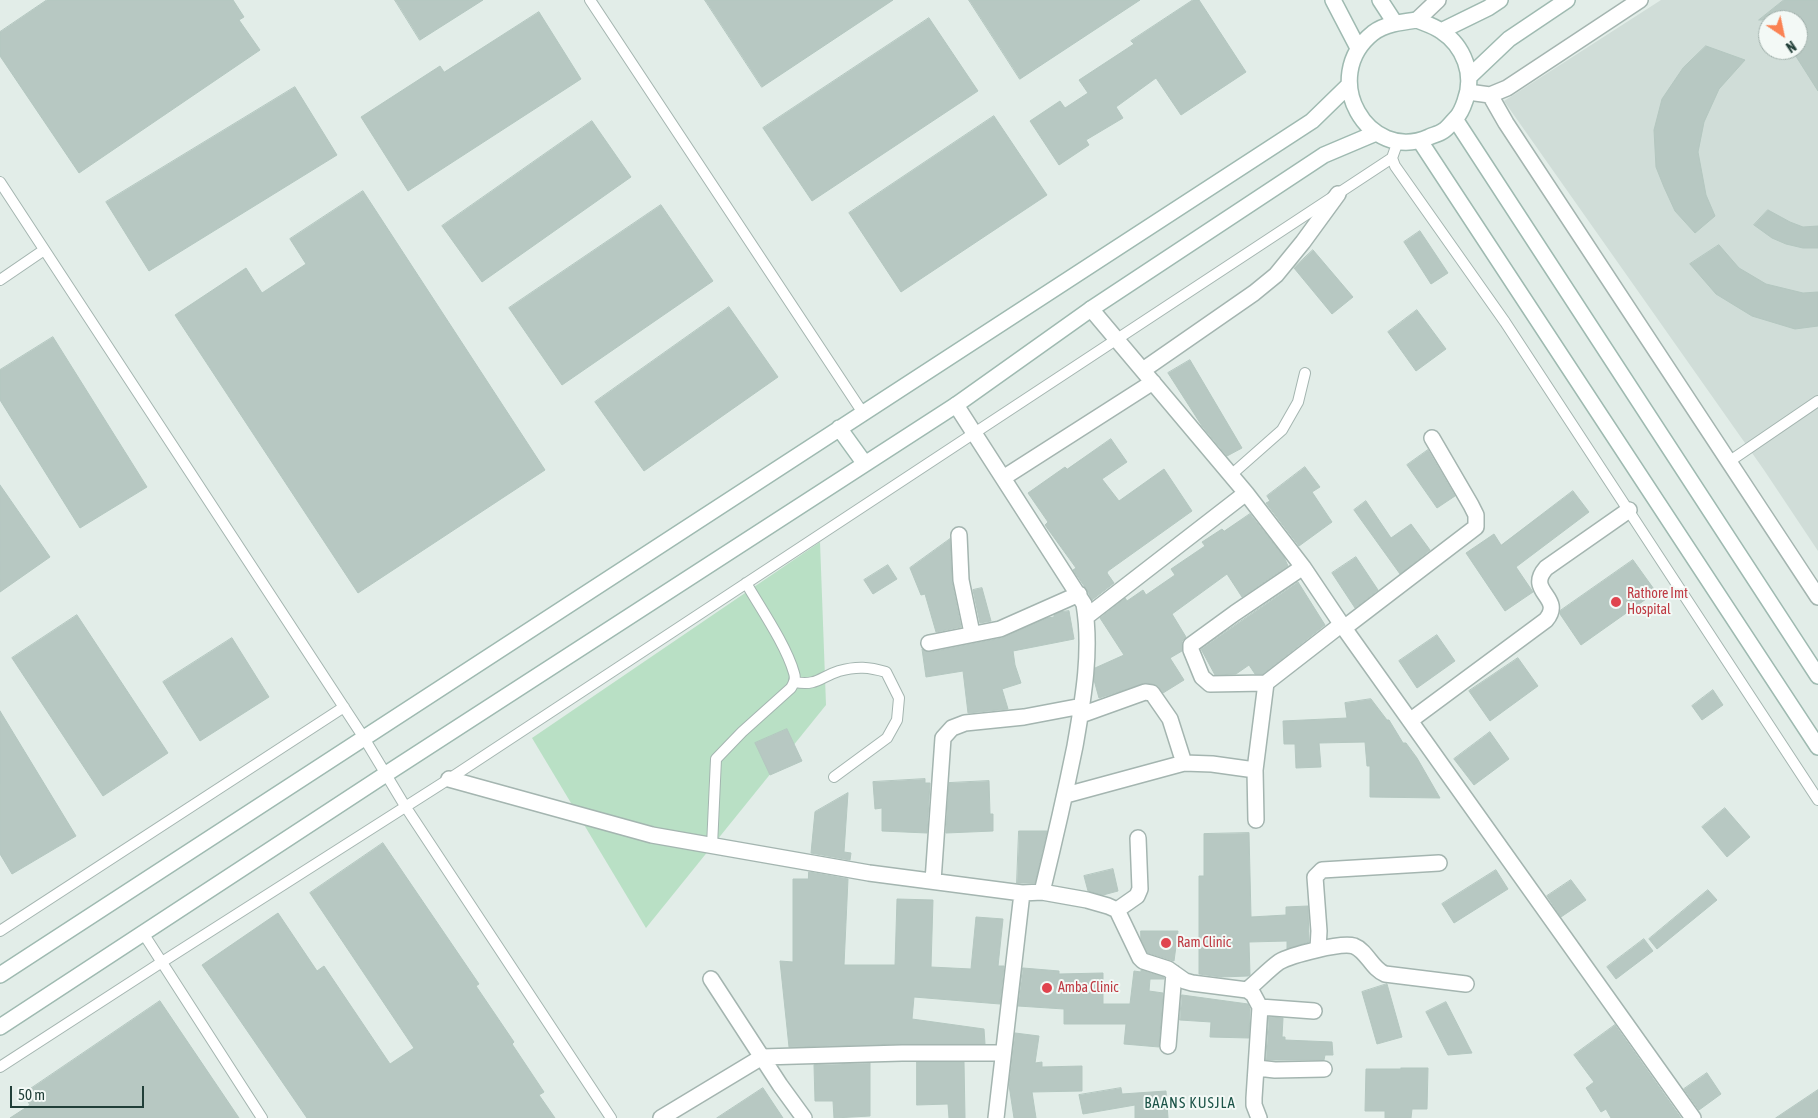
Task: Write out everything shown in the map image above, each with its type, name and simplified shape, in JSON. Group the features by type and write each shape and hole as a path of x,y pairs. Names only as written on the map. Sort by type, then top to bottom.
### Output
{"street":[{"path":"1333,0 1358,48"},
{"path":"1380,0 1395,23"},
{"path":"1416,20 1438,0"},
{"path":"1441,31 1488,8 1500,0"},
{"path":"1469,77 1508,39 1567,0"},
{"path":"1468,92 1490,96 1507,88 1640,0"},
{"path":"1416,20 1441,31 1458,47 1467,66 1469,77 1468,92 1460,114 1443,131 1420,141 1398,141 1376,133 1359,117 1349,94 1349,71 1358,48 1374,32 1395,23 1416,20"},
{"path":"0,975 1312,121 1349,85"},
{"path":"1490,96 1818,597"},
{"path":"1455,119 1818,676"},
{"path":"0,1027 386,774 956,405 1091,309 1324,155 1376,133"},
{"path":"1420,141 1818,747"},
{"path":"1003,478 1148,376 1276,275 1338,194"},
{"path":"1091,309 1246,493 1303,567 1692,1118"},
{"path":"956,405 1084,604 1088,641 1081,710 1066,795 1042,892"},
{"path":"840,428 865,464"},
{"path":"1303,567 1192,645 1191,650 1202,677 1210,684 1266,683 1476,527 1476,515 1432,438"},
{"path":"1086,617 1246,493"},
{"path":"1411,720 1546,620 1552,613 1552,607 1542,589 1540,580 1546,568 1629,510"},
{"path":"959,535 961,580 972,633"},
{"path":"929,643 1000,629 1079,594"},
{"path":"1256,820 1255,770 1266,683"},
{"path":"933,882 943,738 952,728 964,722 1081,710 1145,692 1152,693 1170,719 1184,763"},
{"path":"1066,795 1184,763 1212,764 1255,770"},
{"path":"448,779 652,835 868,874 1022,893 1042,892 1087,900 1117,910 1140,958 1147,963 1168,969 1192,984 1247,990 1253,994 1260,1007 1254,1098 1254,1105 1259,1118"},
{"path":"1117,910 1137,896 1140,889 1138,838"},
{"path":"1318,949 1319,930 1315,878 1322,870 1439,862"},
{"path":"996,1118 1022,893"},
{"path":"1247,990 1280,962 1318,949 1349,945 1360,949 1380,972 1385,974 1466,984"},
{"path":"1168,1046 1174,973"},
{"path":"712,979 804,1118"},
{"path":"1260,1007 1314,1011"},
{"path":"661,1118 762,1057 902,1053 1003,1053"},
{"path":"1257,1068 1275,1070 1324,1069"}],"lane":[{"path":"590,0 863,413"},
{"path":"0,1067 448,779 1338,194 1392,158 1398,141"},
{"path":"1392,158 1395,166 1505,322 1818,800"},
{"path":"0,182 344,707 405,806 610,1118"},
{"path":"0,280 44,250"},
{"path":"1231,475 1282,430 1298,402 1305,373"},
{"path":"1730,461 1818,401"},
{"path":"712,846 716,759 742,732 791,688 795,682 795,674 782,647 746,583"},
{"path":"795,682 808,684 839,671 865,666 886,672 899,698 897,720 887,738 834,777"},
{"path":"0,931 344,707"},
{"path":"143,933 262,1118"}],"shaded area":[{"path":"1661,0 1818,0 1818,551 1764,470 1504,101"}],"green space":[{"path":"820,542 826,705 646,928 532,738"}],"building":[{"path":"47,0 233,0 244,17 239,20 260,50 79,173 0,56 0,32"},
{"path":"395,0 483,0 420,40"},
{"path":"705,0 893,0 762,87"},
{"path":"969,0 1140,0 1020,79"},
{"path":"1193,0 1199,0 1246,72 1181,115 1156,78 1116,107 1123,118 1086,140 1089,145 1059,165 1030,121 1060,101 1065,108 1088,93 1079,80 1134,44 1131,41"},
{"path":"1784,0 1818,0 1818,91 1798,60 1808,60 1808,10 1772,10"},
{"path":"539,12 581,79 408,191 361,117 440,66 444,72"},
{"path":"929,18 978,91 812,201 763,128"},
{"path":"1706,46 1745,60 1719,89 1704,122 1698,152 1706,195 1715,216 1695,233 1675,211 1656,167 1654,130 1662,99 1683,68"},
{"path":"295,87 337,155 149,271 106,202"},
{"path":"994,116 1047,195 901,292 849,213"},
{"path":"592,121 631,177 482,282 442,226"},
{"path":"363,191 545,470 358,593 175,315 246,268 262,293 306,264 290,239"},
{"path":"661,205 713,281 562,385 509,308"},
{"path":"1768,210 1803,227 1818,226 1818,248 1803,248 1786,244 1772,238 1754,225"},
{"path":"1420,231 1448,273 1431,284 1404,242"},
{"path":"1719,245 1739,268 1766,284 1803,293 1818,292 1818,326 1795,329 1752,316 1716,294 1690,264"},
{"path":"1313,250 1353,297 1332,314 1294,268"},
{"path":"729,307 778,377 644,471 595,402"},
{"path":"1417,310 1446,349 1416,371 1388,332"},
{"path":"53,337 147,487 80,528 0,400 0,370"},
{"path":"1190,360 1242,448 1227,456 1202,426 1168,373"},
{"path":"1111,439 1127,462 1102,479 1119,501 1164,469 1192,511 1108,571 1107,573 1114,583 1092,600 1073,570 1076,568 1045,525 1048,522 1028,493 1065,467 1067,469"},
{"path":"1428,450 1455,496 1437,508 1407,465"},
{"path":"1305,467 1320,487 1312,492 1332,522 1299,546 1266,503 1270,501 1267,496"},
{"path":"0,485 50,557 0,592"},
{"path":"1573,491 1589,512 1516,567 1533,592 1505,611 1466,553 1494,534 1501,545"},
{"path":"1366,501 1391,538 1411,524 1430,550 1400,574 1354,510"},
{"path":"1250,514 1284,557 1288,566 1242,597 1227,574 1172,614 1186,637 1182,641 1182,651 1170,658 1184,680 1163,693 1157,685 1146,683 1099,698 1094,680 1095,668 1124,655 1100,618 1125,598 1127,601 1143,590 1146,595 1175,575 1171,569 1205,546 1202,542 1222,529 1224,531"},
{"path":"950,539 952,582 961,627 936,632 925,594 921,595 910,568"},
{"path":"1356,557 1378,590 1355,608 1332,573"},
{"path":"1633,560 1656,592 1581,645 1560,614 1560,611"},
{"path":"888,565 897,579 873,594 864,580"},
{"path":"1298,582 1325,625 1263,674 1255,674 1249,665 1236,674 1215,675 1201,649"},
{"path":"982,588 991,621 980,623 973,590"},
{"path":"1069,611 1074,639 1013,651 1021,683 1002,689 1008,709 968,713 963,671 926,677 922,649 931,652 1002,638 1047,618 1054,617 1054,615 1060,612"},
{"path":"77,615 168,753 103,796 12,658"},
{"path":"1437,635 1455,661 1417,688 1399,661"},
{"path":"232,638 269,697 200,741 163,682"},
{"path":"1518,658 1538,686 1490,721 1469,691"},
{"path":"1713,690 1723,705 1702,720 1692,706"},
{"path":"1371,699 1387,720 1389,720 1403,743 1406,743 1417,758 1440,798 1370,797 1370,766 1367,766 1365,742 1319,743 1321,767 1296,768 1295,744 1284,744 1283,721 1347,718 1345,703"},
{"path":"0,711 76,836 12,874 0,854"},
{"path":"787,729 802,761 770,775 755,743"},
{"path":"1490,732 1509,759 1474,785 1454,759"},
{"path":"925,779 925,783 930,783 927,833 882,831 882,808 875,809 873,782"},
{"path":"989,781 990,814 993,814 993,831 946,833 949,783"},
{"path":"848,793 844,852 851,853 850,860 811,853 815,812"},
{"path":"1725,808 1750,837 1727,857 1702,827"},
{"path":"1019,831 1047,831 1035,883 1017,883"},
{"path":"1249,833 1251,917 1286,915 1286,907 1308,906 1309,942 1287,949 1287,941 1249,942 1250,975 1221,977 1199,974 1199,876 1204,876 1204,834"},
{"path":"383,843 479,984 476,986 514,1042 512,1044 544,1092 539,1095 555,1118 307,1118 202,965 278,913 317,971 324,966 390,1064 414,1048 310,893"},
{"path":"1113,869 1118,891 1103,895 1088,891 1084,876"},
{"path":"1496,870 1508,889 1454,923 1442,904"},
{"path":"809,872 848,879 844,965 895,965 897,899 933,900 931,967 971,969 976,917 1003,919 998,966 1004,966 1000,1004 914,997 912,1019 984,1029 985,1044 789,1047 780,961 793,962 793,879 808,879"},
{"path":"1571,880 1586,900 1561,917 1547,896"},
{"path":"1708,890 1717,900 1657,949 1649,939"},
{"path":"1141,931 1178,931 1174,961 1148,953 1141,939"},
{"path":"1644,939 1653,951 1616,979 1607,967"},
{"path":"1023,968 1059,971 1059,974 1103,973 1103,1004 1130,1004 1134,971 1141,972 1141,970 1164,977 1164,979 1150,979 1149,991 1163,993 1159,1047 1124,1044 1126,1024 1064,1024 1064,1009 1018,1006"},
{"path":"1387,984 1402,1037 1377,1044 1362,992"},
{"path":"1182,995 1248,1004 1250,1009 1249,1038 1210,1037 1211,1022 1180,1020"},
{"path":"160,1001 239,1118 10,1118 30,1105 23,1094"},
{"path":"1446,1002 1472,1053 1448,1055 1426,1012"},
{"path":"1269,1017 1283,1018 1282,1037 1285,1037 1285,1040 1332,1042 1333,1055 1325,1055 1324,1060 1266,1060"},
{"path":"1615,1025 1681,1118 1611,1118 1606,1109 1601,1112 1586,1088 1594,1082 1574,1055"},
{"path":"1015,1033 1039,1036 1035,1063 1042,1062 1042,1067 1082,1066 1082,1091 1032,1092 1036,1118 1014,1118 1009,1085"},
{"path":"917,1062 964,1062 965,1118 949,1118 948,1104 917,1105"},
{"path":"870,1063 870,1116 834,1118 833,1101 815,1101 814,1065"},
{"path":"1428,1068 1427,1109 1412,1109 1411,1118 1385,1118 1385,1111 1365,1111 1366,1069"},
{"path":"1707,1073 1721,1094 1699,1110 1684,1089"},
{"path":"763,1088 783,1118 717,1118"},
{"path":"1121,1088 1122,1094 1166,1091 1168,1118 1135,1118 1135,1105 1083,1114 1079,1095"},
{"path":"1818,1090 1818,1118 1776,1118"}],"place":[{"name":"Rathore Imt Hospital","path":"1616,602"},
{"name":"Ram Clinic","path":"1166,943"},
{"name":"Amba Clinic","path":"1047,988"}],"district":[{"name":"BAANS KUSJLA","path":"1190,1103"}]}
